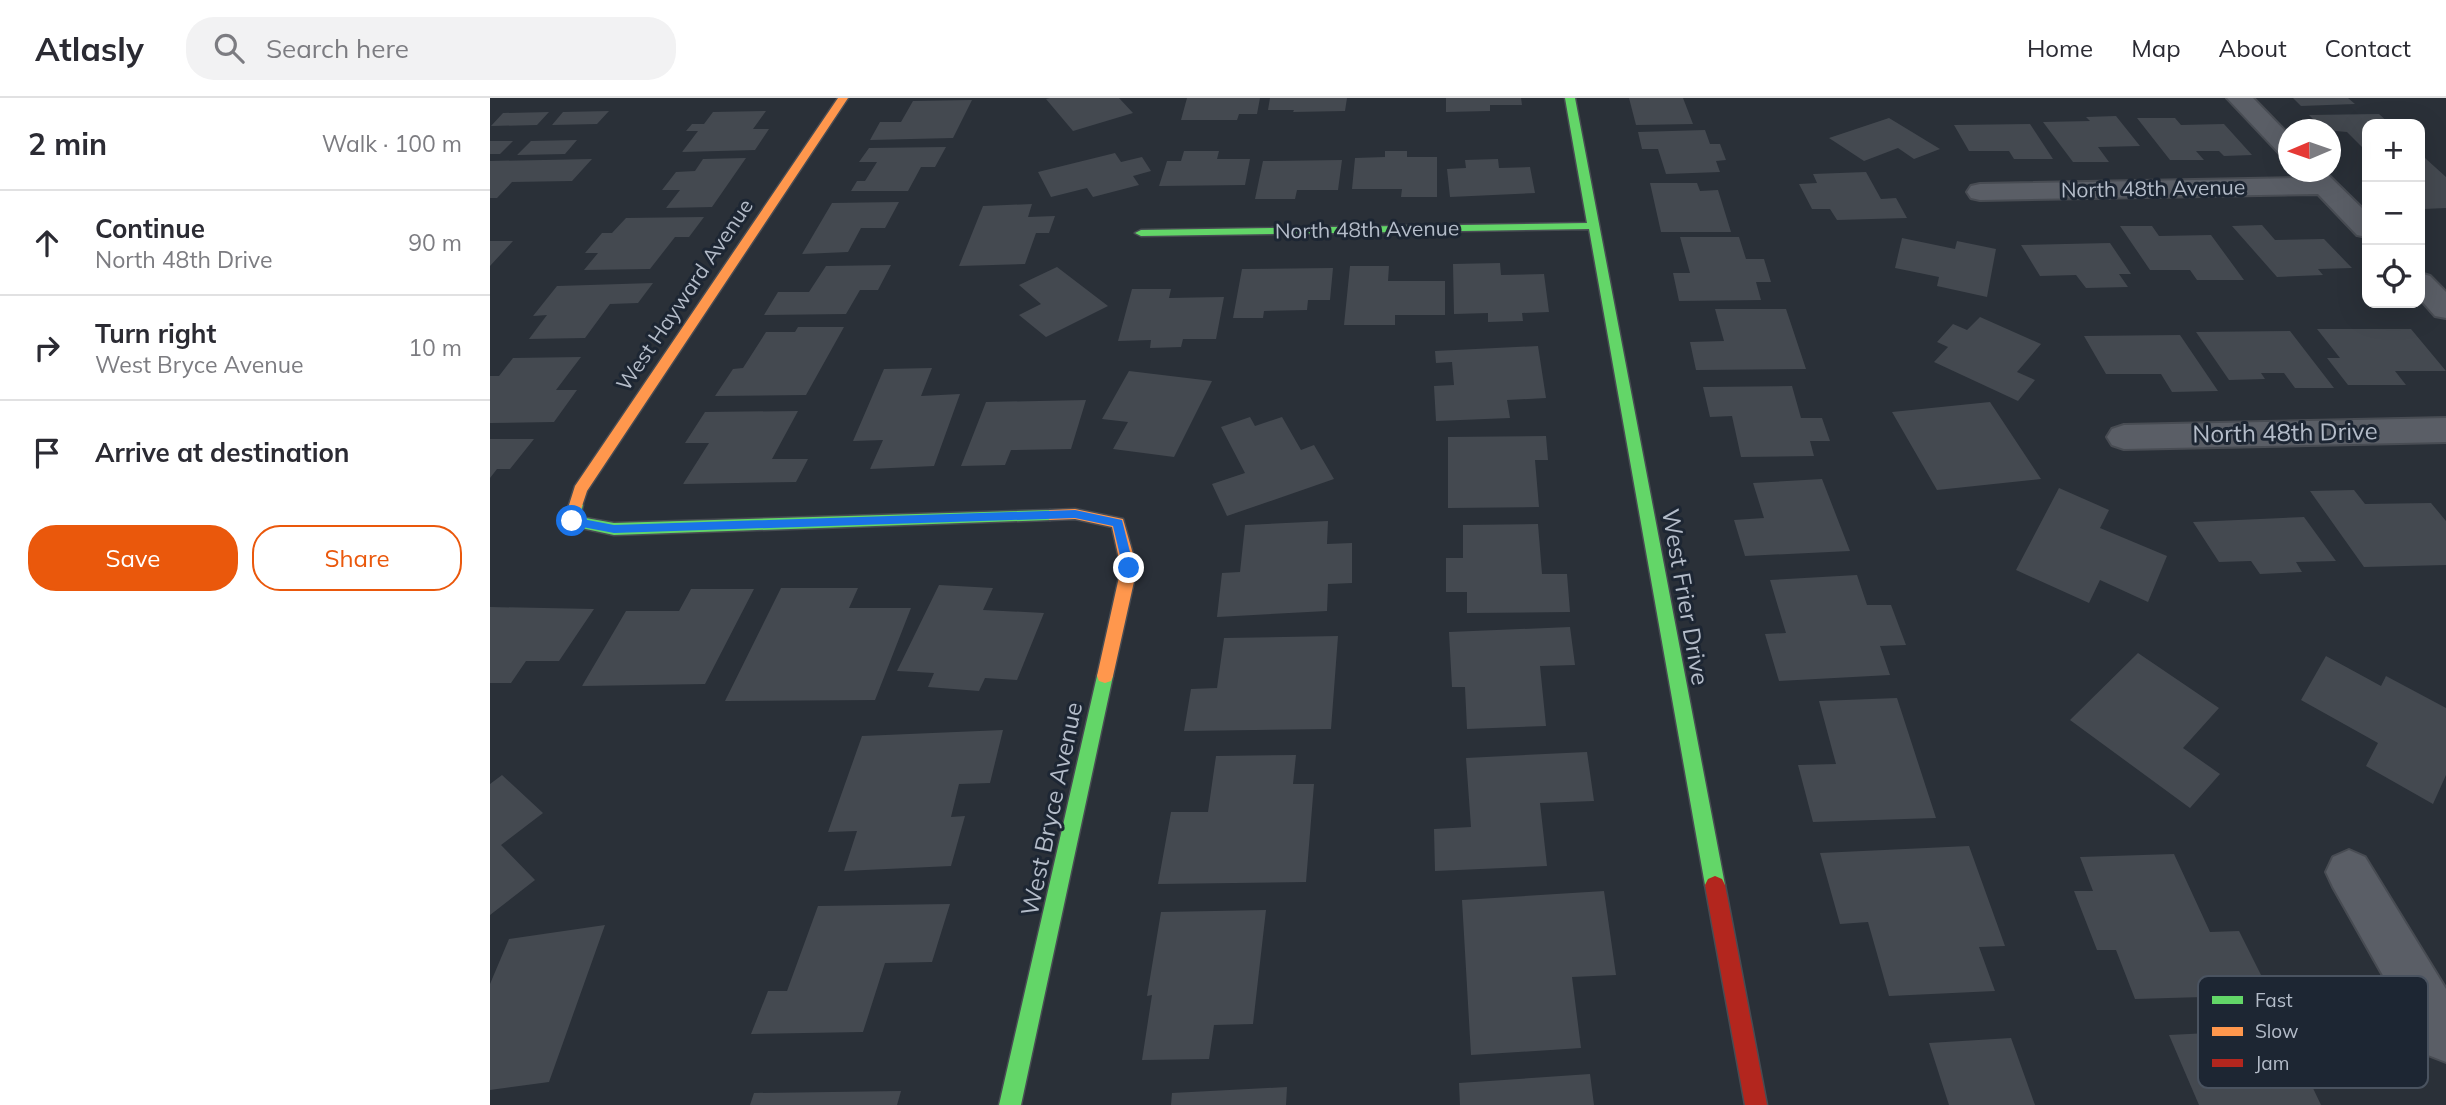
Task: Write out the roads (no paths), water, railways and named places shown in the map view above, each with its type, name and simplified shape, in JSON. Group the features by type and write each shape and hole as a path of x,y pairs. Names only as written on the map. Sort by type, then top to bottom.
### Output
{"street":[{"name":"West Hayward Avenue","path":"843,98 580,490 572,521 614,529 1075,514 1118,523"},
{"name":"West Frier Drive","path":"1570,98 1756,1105"},
{"path":"2239,98 2278,138"},
{"name":"North 48th Avenue","path":"1980,192 2278,181"},
{"path":"2321,182 2362,224"},
{"name":"North 48th Avenue","path":"1142,233 1594,226"},
{"path":"2425,287 2446,309"},
{"name":"North 48th Drive","path":"2124,436 2446,430"},
{"name":"West Bryce Avenue","path":"1010,1105 1129,568 1118,523"},
{"path":"2349,872 2410,976"},
{"path":"2428,1006 2446,1037"}]}
